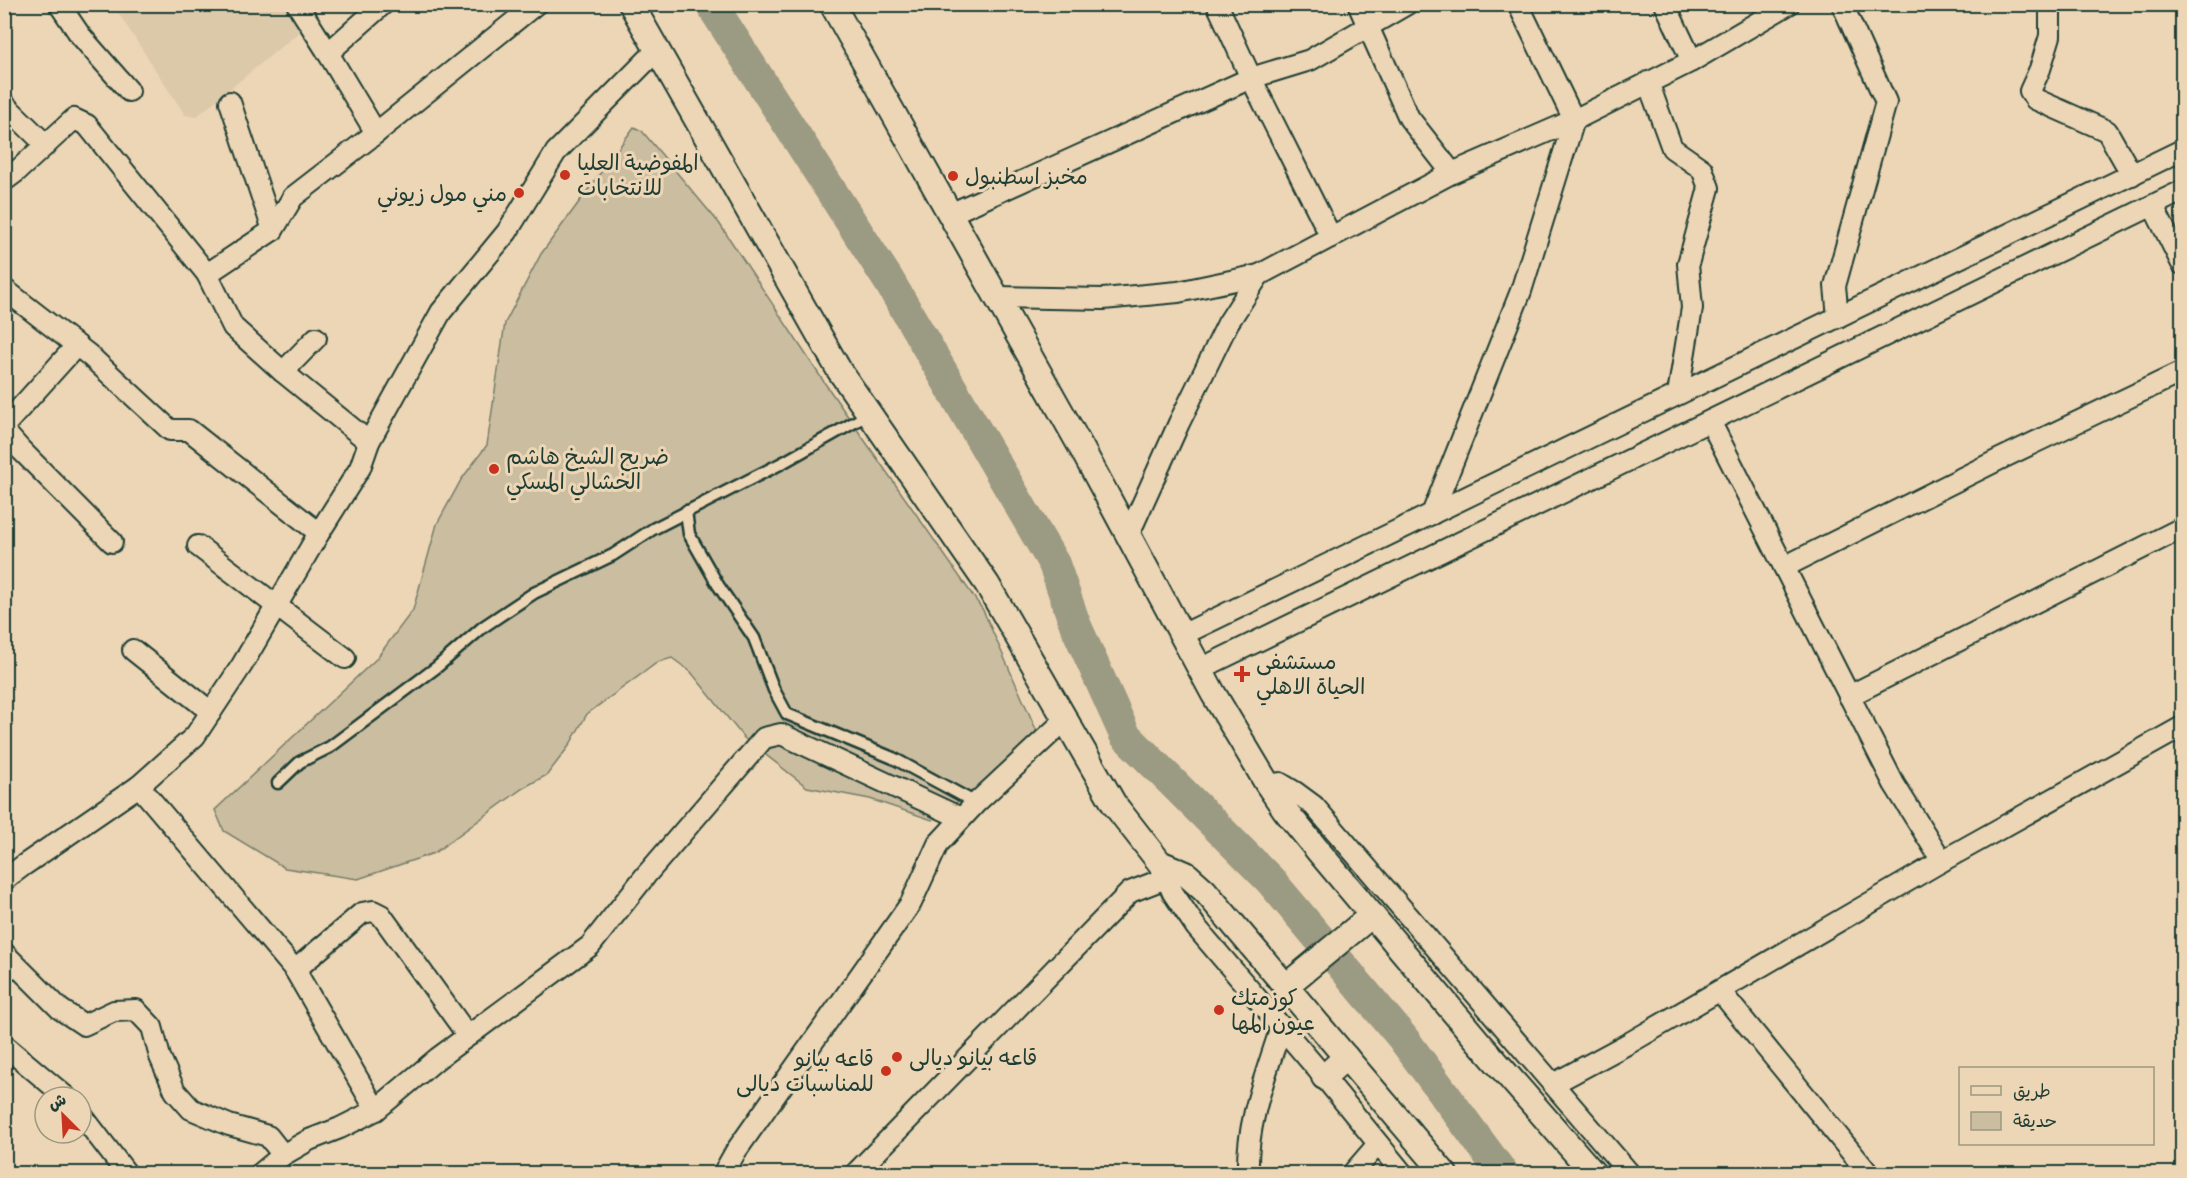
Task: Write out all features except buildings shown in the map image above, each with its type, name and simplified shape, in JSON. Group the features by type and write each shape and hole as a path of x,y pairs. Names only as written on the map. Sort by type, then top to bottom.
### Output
{"street":[{"path":"59,4 80,35 129,91"},
{"path":"297,4 376,133"},
{"path":"328,52 383,4"},
{"path":"207,274 273,230 293,196 376,133 536,4"},
{"path":"631,4 839,370 987,584 1114,804 1163,870 1183,911 1403,1173"},
{"path":"832,4 997,297 1200,669 1268,785 1285,810 1372,915 1594,1173"},
{"path":"1217,4 1251,78 1331,237"},
{"path":"1358,4 1409,118 1452,173"},
{"path":"950,214 1251,78 1310,60 1407,4"},
{"path":"1432,514 1521,291 1574,120 1518,4"},
{"path":"1665,4 1692,61"},
{"path":"997,297 1102,299 1178,292 1259,275 1452,173 1574,120 1692,61 1789,4"},
{"path":"1838,317 1835,286 1886,102 1842,4"},
{"path":"2050,4 2050,36 2040,69 2030,91 2035,99 2107,131 2132,175"},
{"path":"4,880 139,786 195,736 242,664 360,468 369,442 441,312 507,232 556,152 657,50"},
{"path":"1648,82 1672,148 1702,170 1709,188 1688,264 1692,308 1678,394"},
{"path":"230,102 273,230"},
{"path":"4,104 46,145"},
{"path":"4,181 74,119 87,125 207,274 233,327 283,372 369,442"},
{"path":"1182,635 2182,150"},
{"path":"1200,669 2182,191"},
{"path":"2153,206 2182,264"},
{"path":"1128,536 1179,423 1228,323 1259,275"},
{"path":"4,289 76,345 170,430 189,430 319,533"},
{"path":"283,372 316,338"},
{"path":"4,426 76,345"},
{"path":"1784,567 2000,459 2182,372"},
{"path":"1710,421 1894,784 1942,861"},
{"path":"4,430 112,542"},
{"path":"1849,696 2182,528"},
{"path":"198,546 345,658"},
{"path":"133,650 211,712"},
{"path":"723,1173 736,1150 911,903 938,844 976,803 1065,720"},
{"path":"1553,1084 1632,1042 1942,861 2182,727"},
{"path":"260,1173 309,1140 376,1110 438,1058 590,946 646,874 764,738 781,734 961,818"},
{"path":"1268,785 1280,783 1314,806 1630,1173"},
{"path":"139,786 295,970 376,1110"},
{"path":"855,1173 1130,892 1163,870 1173,867 1196,882 1445,1173"},
{"path":"295,970 362,913 373,911 381,915 468,1036"},
{"path":"1286,986 1372,915"},
{"path":"4,953 60,1009 84,1025 114,1011 136,1010 153,1027 160,1057 175,1091 191,1109 229,1125 268,1136 284,1155"},
{"path":"1720,991 1869,1173"},
{"path":"1248,1173 1247,1156 1253,1114 1281,1027"},
{"path":"4,1045 52,1085"},
{"path":"1324,1077 1346,1057"},
{"path":"93,1129 127,1173"},
{"path":"1352,1173 1378,1144"}],"lane":[{"path":"278,783 300,762 330,747 428,674 483,627 534,593 613,555 653,529 784,462 869,414"},
{"path":"686,511 689,534 718,585 754,638 774,690 787,714 892,758 976,803"}],"shaded area":[{"path":"113,5 293,5 304,28 196,117 185,115"}],"green space":[{"path":"634,127 642,131 719,223 826,385 983,610 1039,736 974,790 932,820 870,799 807,787 744,738 691,672 672,658 658,662 587,714 569,746 547,775 523,788 434,853 358,879 285,868 224,831 215,810 376,659 413,610 437,524 461,480 487,445 505,323 541,254"}],"waterway":[{"path":"711,4 889,281 1054,564 1075,624 1125,735 1270,880 1402,1037 1503,1174"}],"place":[{"name":"المفوضية العليا للانتخابات","path":"565,175"},
{"name":"مخبز اسطنبول","path":"953,176"},
{"name":"مني مول زيوني","path":"519,193"},
{"name":"ضريح الشيخ هاشم الخشالي المسكي","path":"494,469"},
{"name":"مستشفى الحياة الاهلي","path":"1242,674"},
{"name":"كوزمتك عيون المها","path":"1219,1010"},
{"name":"قاعه بيانو ديالى","path":"897,1057"},
{"name":"قاعه بيانو للمناسبات ديالى","path":"886,1071"}]}
